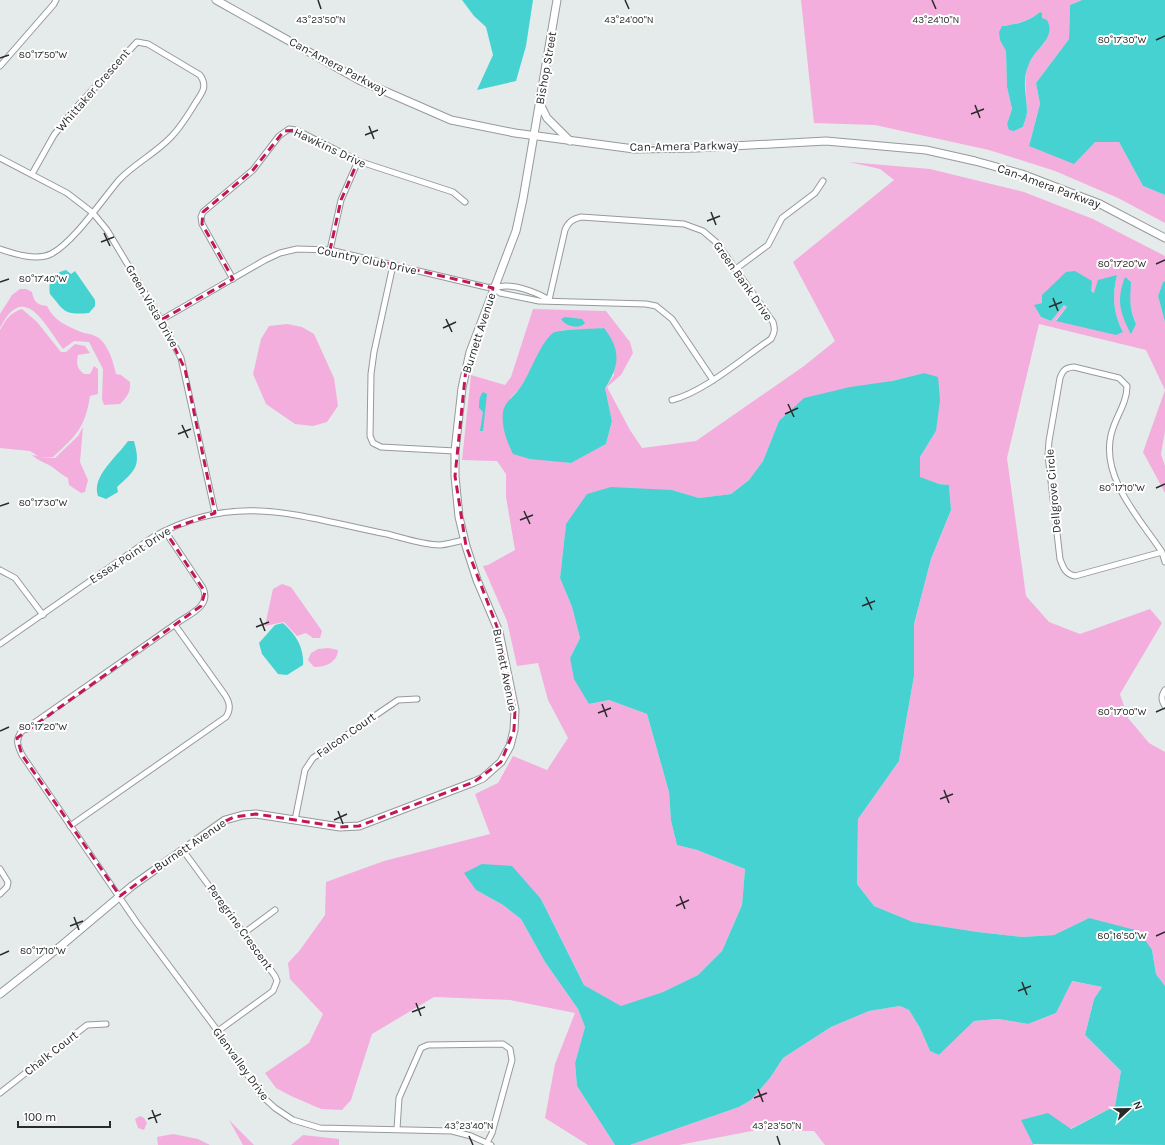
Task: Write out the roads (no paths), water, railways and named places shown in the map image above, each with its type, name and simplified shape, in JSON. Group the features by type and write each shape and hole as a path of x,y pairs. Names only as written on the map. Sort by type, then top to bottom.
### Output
{"street":[{"path":"0,66 56,0"},
{"name":"Can-Amera Parkway","path":"216,0 359,80 445,117 533,136 634,149 696,148 826,141 926,150 975,161 1022,174 1100,204 1165,238"},
{"name":"Bishop Street","path":"533,136 557,0"},
{"name":"Whittaker Crescent","path":"32,174 54,135 136,42 148,44 200,75 205,84 204,89 182,125 170,138 121,179 93,213"},
{"path":"540,103 547,118 570,141"},
{"name":"Hawkins Drive","path":"234,279 202,224 201,217 203,212 253,170 284,131 289,129 296,130 358,162 453,192 465,202"},
{"name":"Burnett Avenue","path":"0,994 120,896 182,849 217,825 234,817 256,814 340,827 359,826 474,782 493,770 507,751 514,730 515,720 508,672 497,626 476,580 464,540 457,499 455,451 466,368 470,352 493,288 516,231 523,199 533,136"},
{"name":"Green Vista Drive","path":"0,158 67,193 93,213 107,230 161,320 181,358 185,369 215,513"},
{"path":"330,250 340,200 358,162"},
{"path":"737,268 768,245 782,218 816,193 823,181"},
{"path":"0,250 37,256 50,254 62,246 93,213"},
{"name":"Green Bank Drive","path":"549,300 567,226 574,218 581,217 667,222 694,227 710,236 737,268 773,322 775,328 771,339 713,380 685,397 672,400"},
{"name":"Country Club Drive","path":"161,320 280,253 297,249 330,250 493,288 506,286 540,294 549,300 565,302 646,304 656,306 672,319 713,380"},
{"path":"393,265 374,352 371,374 370,436 373,443 381,446 455,451"},
{"name":"Dellgrove Circle","path":"1164,553 1075,576 1069,575 1065,570 1060,558 1048,455 1060,378 1063,371 1068,368 1074,367 1119,378 1124,381 1127,386 1127,394 1111,436 1110,462 1115,477 1126,499 1164,553 1165,562"},
{"name":"Essex Point Drive","path":"0,644 165,531 215,513 259,509 436,544 464,540"},
{"path":"70,826 229,714 229,702 175,625 201,606 204,602 205,592 165,531"},
{"path":"0,570 15,578 42,615"},
{"name":"Glenvalley Drive","path":"175,625 21,732 17,738 17,743 22,755 70,826 218,1031 262,1096 275,1108 293,1120 320,1128 397,1129 461,1133 489,1144"},
{"path":"1165,690 1162,694 1162,699 1165,706"},
{"name":"Falcon Court","path":"295,820 305,770 313,758 398,700 417,700"},
{"name":"Peregrine Crescent","path":"182,849 275,976 277,981 276,987 273,991 218,1031"},
{"path":"0,869 8,882 7,887 0,894"},
{"path":"244,933 275,910"},
{"name":"Chalk Court","path":"0,1093 87,1025 106,1024"},
{"path":"397,1129 399,1098 420,1048 428,1045 503,1044 510,1049 512,1060 489,1144"}],"water":[{"path":"462,0 533,0 526,46 516,81 477,90 493,55 486,27 474,16"},
{"path":"1082,0 1165,0 1165,195 1143,186 1119,142 1095,142 1074,164 1029,146 1040,104 1036,83 1069,39 1070,5"},
{"path":"1040,12 1042,13 1042,18 1047,20 1049,32 1044,43 1032,58 1025,76 1027,116 1023,127 1014,131 1009,130 1007,124 1012,109 1007,87 1006,51 1000,40 999,32 1002,26 1022,22"},
{"path":"66,270 71,274 75,271 95,300 95,306 89,313 70,313 62,308 50,294 50,281 52,278 57,273"},
{"path":"1075,271 1092,281 1091,291 1094,293 1098,280 1117,275 1114,290 1114,304 1117,318 1123,332 1116,335 1056,321 1067,307 1064,305 1051,321 1041,317 1034,305 1042,303 1042,295 1066,272"},
{"path":"1125,277 1131,282 1131,308 1136,324 1131,334 1120,306 1122,285"},
{"path":"1165,281 1165,322 1158,296 1163,282"},
{"path":"565,317 582,319 585,323 576,327 572,326 566,324 561,319"},
{"path":"604,328 610,336 616,351 616,365 614,372 605,388 612,421 606,444 571,463 530,459 513,454 504,428 504,408 524,382 539,351 548,338 556,332"},
{"path":"924,373 938,377 940,400 936,431 920,457 920,477 939,484 949,485 951,510 931,559 914,624 914,676 899,761 858,819 857,884 874,906 913,922 1022,937 1054,935 1089,918 1139,931 1152,950 1156,974 1165,986 1165,1145 1033,1144 1021,1120 1048,1113 1071,1129 1115,1106 1121,1071 1085,1035 1094,999 1102,987 1072,981 1056,1013 1028,1024 998,1019 974,1021 939,1055 930,1051 920,1028 909,1010 900,1006 869,1011 831,1027 783,1058 770,1078 751,1100 739,1107 630,1145 615,1145 577,1086 575,1063 585,1027 578,1009 545,962 521,919 503,905 476,890 464,873 482,864 512,866 541,899 584,985 621,1006 663,992 698,975 722,951 742,905 745,869 697,850 677,845 671,821 669,792 647,714 609,700 589,704 574,679 570,658 580,638 572,607 560,578 566,524 587,494 611,487 672,490 699,498 731,494 749,480 763,461 779,421 804,398 850,387 892,381"},
{"path":"483,392 487,394 483,431 480,431 483,412 479,408 479,402"},
{"path":"128,441 134,441 136,449 137,462 133,472 117,487 118,492 106,499 98,496 98,481"},
{"path":"283,623 292,632 301,647 303,659 303,665 287,675 278,674 262,654 259,643 275,625"}]}
